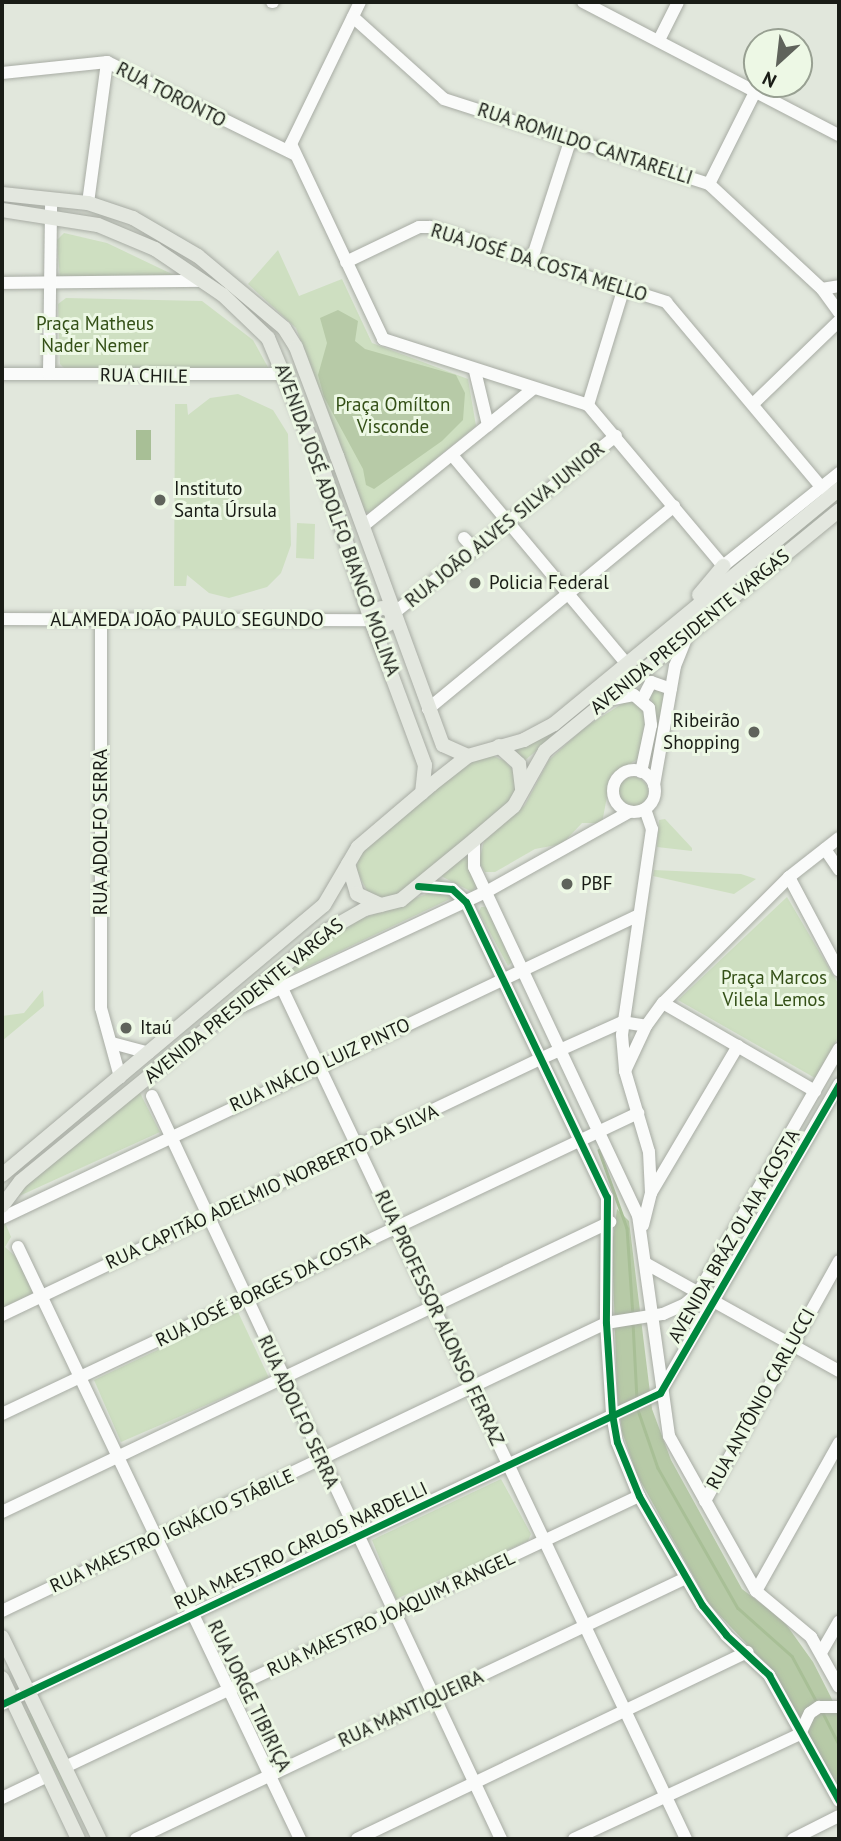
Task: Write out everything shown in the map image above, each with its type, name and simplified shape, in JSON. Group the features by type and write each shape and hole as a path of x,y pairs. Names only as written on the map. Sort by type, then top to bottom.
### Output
{"main road":[{"name":"AVENIDA JOSÉ ADOLFO BIANCO MOLINA","path":"2,194 88,203 163,234 232,282 284,328 296,347 340,462 443,745 467,756"},
{"name":"AVENIDA JOSÉ ADOLFO BIANCO MOLINA","path":"2,210 105,227 155,249 202,281 268,338 287,374 323,469 371,620 425,765 422,793"},
{"path":"155,249 163,234"},
{"path":"323,469 340,462"},
{"name":"AVENIDA PRESIDENTE VARGAS","path":"2,1175 324,905 349,859 467,756 524,740 554,724 839,489"},
{"name":"AVENIDA PRESIDENTE VARGAS","path":"2,1206 20,1181 328,930 381,905 401,900 474,840 510,810 545,751 839,510"},
{"path":"676,623 723,566"},
{"path":"371,620 380,610 394,613"},
{"path":"499,746 519,764 522,790"},
{"path":"349,859 354,889 365,901 381,905"},
{"path":"2,1637 99,1839"},
{"path":"2,1678 7,1702 48,1776 78,1839"},
{"path":"66,1813 83,1805"}],"street":[{"path":"360,2 292,135 294,153 383,339 475,371 588,405 723,566 839,473"},
{"path":"583,2 743,86"},
{"path":"659,40 678,2"},
{"name":"RUA ROMILDO CANTARELLI","path":"353,17 444,99 709,184 822,289 839,312"},
{"path":"88,203 107,62"},
{"name":"RUA TORONTO","path":"2,73 107,62 294,153"},
{"path":"709,184 752,98"},
{"path":"767,98 839,135"},
{"path":"532,259 570,141"},
{"path":"49,374 51,199"},
{"name":"RUA JOSÉ DA COSTA MELLO","path":"346,262 419,227 624,287 675,309 822,488"},
{"path":"2,283 202,281"},
{"path":"822,289 839,285"},
{"path":"588,405 624,287"},
{"path":"753,404 839,321"},
{"path":"475,371 488,425"},
{"name":"RUA CHILE","path":"2,374 287,374"},
{"path":"363,526 533,389"},
{"name":"RUA JOÃO ALVES SILVA JUNIOR","path":"394,613 616,436"},
{"path":"452,455 626,663"},
{"path":"428,709 674,506"},
{"path":"464,538 475,550"},
{"name":"ALAMEDA JOÃO PAULO SEGUNDO","path":"2,620 371,620"},
{"name":"RUA ADOLFO SERRA","path":"102,620 101,1008 120,1077"},
{"path":"226,1014 281,986 466,902 629,812 645,809 654,799 654,785 671,689 689,632"},
{"path":"643,698 651,682 671,689"},
{"path":"604,700 634,695 643,698 652,717 641,772"},
{"path":"641,772 654,785"},
{"path":"629,812 618,805 613,786 621,774 641,772"},
{"path":"645,809 652,829 622,1022 625,1071 649,1152 652,1193"},
{"path":"625,1071 646,1026 663,1003 789,877 839,838"},
{"path":"474,840 474,867 643,1229"},
{"path":"825,849 839,870"},
{"path":"789,877 839,971"},
{"path":"418,886 452,889 466,902 607,1196 610,1222 606,1323 612,1414 617,1442 639,1496 713,1619 769,1675 839,1801"},
{"name":"RUA INÁCIO LUIZ PINTO","path":"2,1218 639,915"},
{"name":"RUA PROFESSOR ALONSO FERRAZ","path":"281,986 686,1839"},
{"path":"663,1003 815,1091"},
{"path":"622,1022 646,1026"},
{"name":"RUA CAPITÃO ADELMIO NORBERTO DA SILVA","path":"2,1315 622,1022"},
{"path":"112,1043 149,1054"},
{"path":"738,1046 652,1193 643,1229 645,1263 639,1317 669,1436 756,1591 822,1651 839,1687"},
{"name":"AVENIDA BRÁZ OLAIA ACOSTA","path":"606,1323 675,1310 698,1293 839,1049"},
{"name":"AVENIDA BRÁZ OLAIA ACOSTA","path":"660,1393 839,1084"},
{"name":"RUA ADOLFO SERRA","path":"152,1096 244,1298 501,1839"},
{"name":"RUA JOSÉ BORGES DA COSTA","path":"2,1413 638,1113"},
{"path":"764,1180 766,1189 777,1193"},
{"path":"2,1512 434,1309 610,1222"},
{"name":"RUA JORGE TIBIRIÇA","path":"18,1247 300,1839"},
{"name":"RUA ANTÔNIO CARLUCCI","path":"705,1501 839,1261"},
{"path":"645,1263 839,1371"},
{"name":"RUA MAESTRO IGNÁCIO STÁBILE","path":"2,1611 473,1390 606,1323"},
{"path":"612,1414 660,1393"},
{"name":"RUA MAESTRO CARLOS NARDELLI","path":"7,1702 612,1414"},
{"path":"756,1591 839,1443"},
{"name":"RUA MAESTRO JOAQUIM RANGEL","path":"65,1767 394,1614 639,1496"},
{"name":"RUA MANTIQUEIRA","path":"136,1839 686,1578"},
{"path":"822,1651 837,1629"},
{"path":"357,1839 747,1652"},
{"path":"574,1839 800,1734 810,1713 835,1706"},
{"path":"2,1798 48,1776"},
{"path":"793,1839 839,1816"}],"green space":[{"path":"64,233 107,243 176,276 60,279 57,240"},
{"name":"Praça Omílton Visconde","path":"278,250 299,296 342,279 372,343 468,379 476,426 369,513 363,511 296,328 248,284"},
{"name":"Praça Matheus Nader Nemer","path":"66,298 202,301 253,340 270,371 66,370 60,364 58,304"},
{"name":"Praça Omílton Visconde","path":"338,310 358,321 355,341 365,349 456,375 465,393 463,420 442,441 374,489 366,485 363,469 324,397 318,375 327,343 320,318"},
{"path":"238,394 273,410 288,434 291,545 281,573 267,587 229,598 209,593 187,575 186,586 174,586 175,404 187,404 188,415 210,398"},
{"path":"839,495 839,500 524,761 515,750 518,747"},
{"path":"297,523 315,524 314,559 296,558"},
{"path":"648,688 665,691 651,773 655,710"},
{"path":"631,698 647,712 638,759 611,775 602,823 582,823 562,844 535,849 495,872 485,872 479,862 484,841 525,805 549,760 584,728"},
{"path":"491,755 505,761 515,773 517,787 508,805 396,897 381,898 367,891 356,869 360,854 472,759"},
{"path":"633,777 644,781 648,792 644,803 633,807 622,803 618,792 622,781"},
{"path":"665,819 692,851 657,847 659,820"},
{"path":"466,854 476,886 472,892 441,876"},
{"path":"654,870 741,874 756,879 734,894 653,876"},
{"path":"437,890 454,897 273,983 340,927"},
{"name":"Praça Marcos Vilela Lemos","path":"787,897 839,985 839,1036 815,1078 678,1000"},
{"path":"481,907 487,907 513,961 508,966 479,912"},
{"path":"43,990 44,1006 2,1041 2,1016 24,1013"},
{"path":"139,1091 160,1132 17,1197 36,1175"},
{"path":"617,1209 629,1221 652,1409 671,1460 742,1589 783,1620 813,1662 839,1713 839,1789 763,1661 709,1604 637,1475 622,1432 617,1391 612,1245"},
{"path":"4,1220 11,1237 5,1247 17,1258 33,1293 2,1308"},
{"path":"238,1312 269,1378 121,1442 94,1380"},
{"path":"501,1479 531,1534 528,1541 396,1599 372,1540"},
{"path":"33,1712 77,1804 75,1807 24,1716"}],"shaded area":[{"path":"136,430 151,430 151,460 136,460"}],"waterway":[{"path":"599,1150 627,1228 633,1316"},
{"path":"633,1323 637,1400"},
{"path":"638,1410 658,1468 738,1608 792,1656 818,1704"},
{"path":"823,1713 839,1744"}],"cycle path":[{"path":"418,886 452,889 466,902 607,1197 606,1323 612,1414 617,1442 639,1496 702,1605 726,1635 769,1675 839,1801"},
{"path":"2,1704 660,1393 839,1084"}],"place":[{"name":"Instituto Santa Úrsula","path":"160,500"},
{"name":"Policia Federal","path":"475,583"},
{"name":"Ribeirão Shopping","path":"754,732"},
{"name":"PBF","path":"567,884"},
{"name":"Itaú","path":"126,1028"}]}
